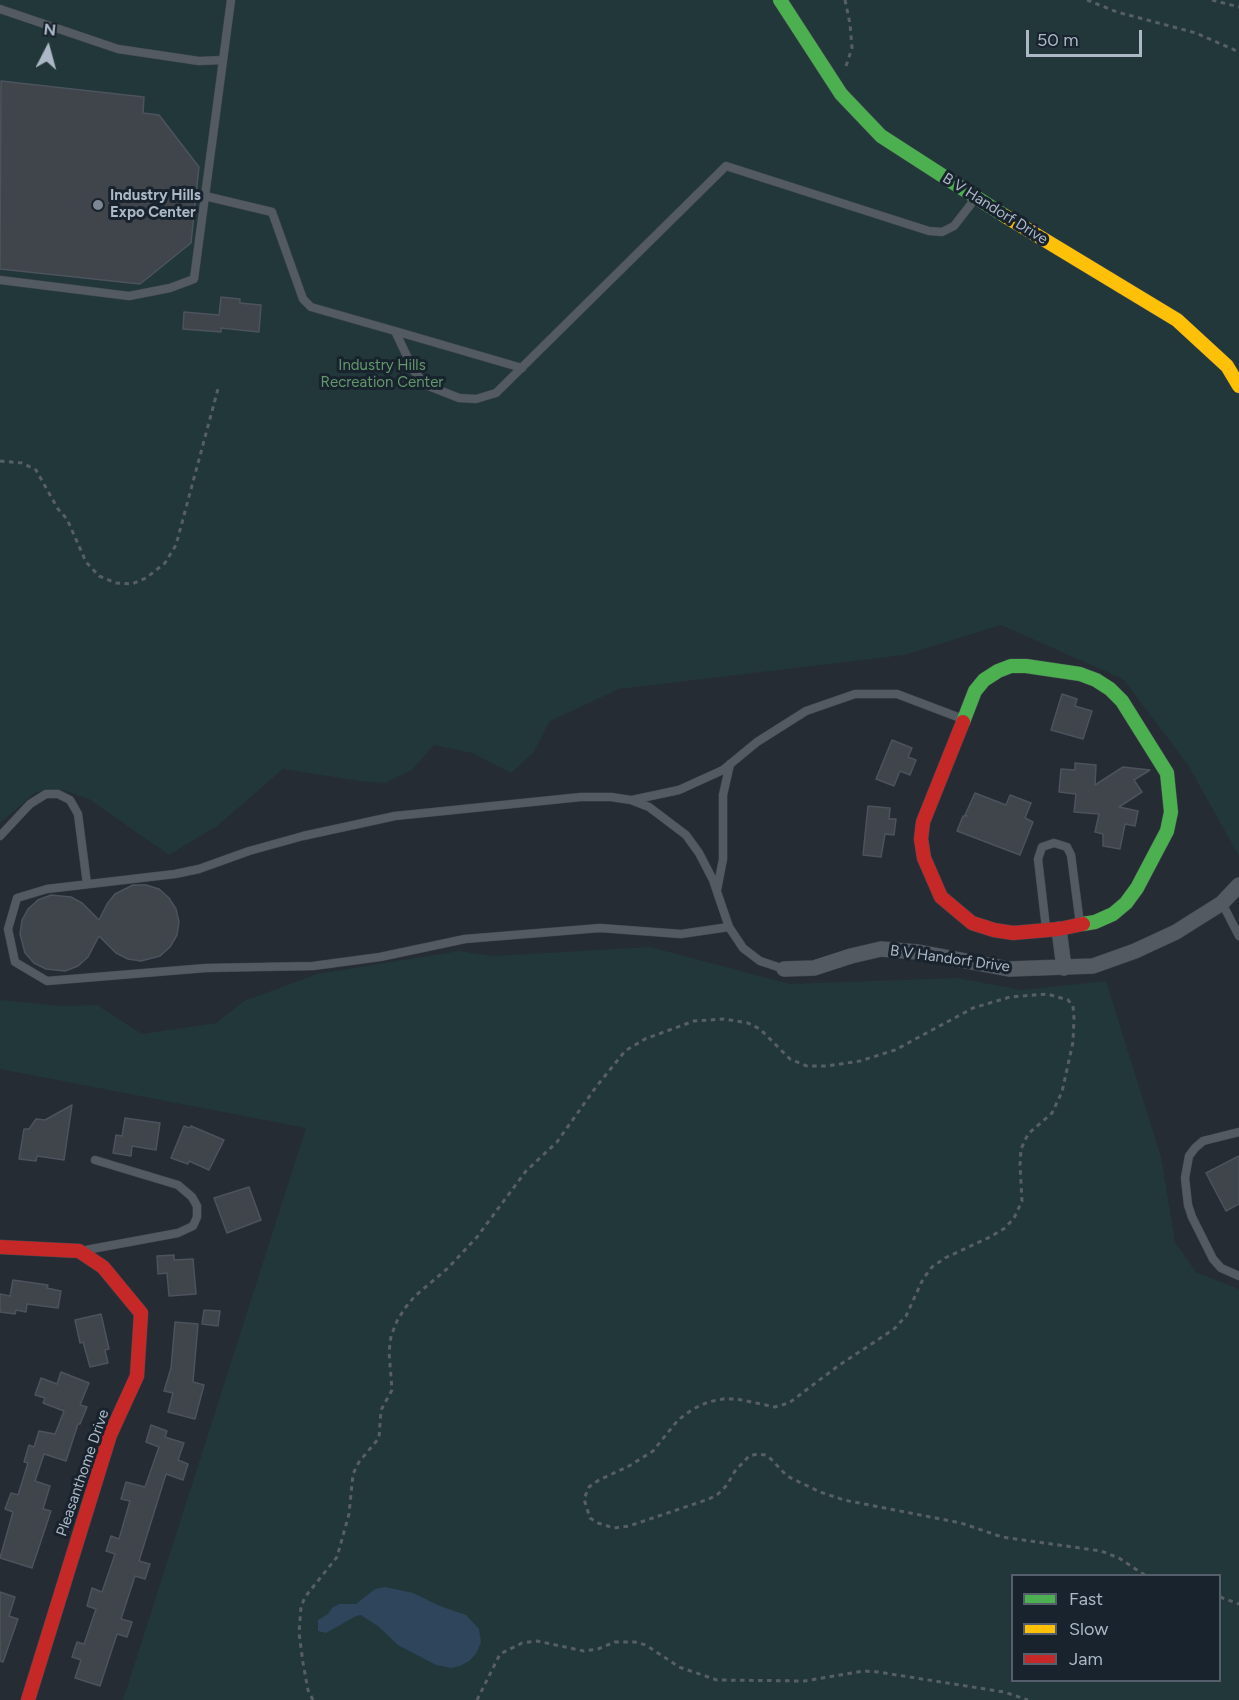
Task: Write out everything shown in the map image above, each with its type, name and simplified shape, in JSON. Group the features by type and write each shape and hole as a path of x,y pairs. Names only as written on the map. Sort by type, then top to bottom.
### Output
{"street":[{"name":"B V Handorf Drive","path":"780,0 842,94 881,136 976,198 1178,320 1227,366 1239,386"},
{"path":"1011,666 1080,674 1110,689 1122,701 1167,772 1171,812 1167,831 1137,888 1126,903 1113,914 1095,922 1080,925 1013,933 972,923 941,897 923,849 921,839 923,822 975,691 984,680 1011,666"},
{"name":"B V Handorf Drive","path":"784,969 814,968 881,949 918,952 1009,969 1093,966 1135,951 1176,932 1222,903 1239,885"},
{"path":"1053,929 1064,968"},
{"path":"0,1247 79,1251"},
{"name":"Pleasanthome Drive","path":"28,1700 110,1435 137,1376 141,1313 103,1267 79,1251"}],"lane":[{"path":"0,280 129,296 170,288 194,279 231,0"},
{"path":"0,9 118,49 199,61 223,60"},
{"path":"395,331 414,370 426,385 459,398 476,399 496,393 726,166 929,231 942,232 954,226 976,198"},
{"path":"205,196 272,212 303,298 311,307 522,368"},
{"path":"630,800 679,790 723,770 757,742 806,711 855,694 897,694 964,719"},
{"path":"717,892 723,859 723,795 730,764"},
{"path":"0,836 30,804 46,794 58,794 70,800 78,814 87,884"},
{"path":"729,927 681,934 600,928 465,939 380,957 313,966 206,968 47,981 15,962 8,929 17,898 47,888 175,874 199,869 249,851 303,836 395,816 581,797 611,797 630,800 649,807 687,835 717,892 729,927 743,948 760,962 784,969"},
{"path":"1053,929 1038,859 1042,848 1054,843 1067,848 1071,855 1080,925"},
{"path":"1222,903 1239,936"},
{"path":"1239,1132 1203,1141 1189,1156 1185,1178 1188,1205 1192,1217 1213,1258 1221,1268 1239,1276"},
{"path":"79,1251 178,1233 193,1226 197,1217 197,1206 192,1197 178,1185 95,1160"}],"path":[{"path":"836,85 845,70 852,48 845,0"},
{"path":"1087,0 1116,12 1196,33 1239,52"},
{"path":"1212,0 1239,8"},
{"path":"0,461 22,463 36,470 58,509 67,519 86,562 99,576 116,583 132,584 146,578 165,563 176,545 219,385"},
{"path":"313,1700 308,1690 299,1633 301,1607 304,1597 336,1557 349,1514 353,1474 359,1462 378,1438 381,1410 392,1390 389,1352 391,1336 397,1321 415,1296 448,1268 477,1237 526,1171 557,1142 625,1051 645,1039 694,1021 724,1019 748,1023 760,1029 790,1059 807,1066 827,1066 860,1061 895,1050 973,1008 1010,998 1047,994 1068,1000 1073,1006 1074,1018 1073,1042 1062,1092 1052,1113 1028,1134 1021,1149 1022,1201 1014,1218 990,1238 945,1258 932,1267 923,1279 906,1316 894,1329 838,1366 789,1403 775,1407 737,1399 723,1399 708,1402 693,1409 678,1420 653,1451 589,1487 584,1499 590,1518 614,1528 629,1526 709,1499 727,1485 735,1471 749,1456 765,1455 787,1476 820,1492 844,1500 961,1523 1002,1537 1101,1551 1119,1558 1144,1574"},
{"path":"1221,1597 1239,1604"},
{"path":"477,1700 500,1654 522,1643 537,1641 584,1651 598,1649 615,1642 634,1642 646,1645 679,1667 717,1680 805,1682 864,1671 1004,1692 1028,1700"}],"green space":[{"name":"Industry Hills Recreation Center","path":"0,0 1239,0 1239,856 1188,765 1123,679 1001,625 904,655 619,689 550,721 533,753 511,773 472,753 434,745 412,770 385,783 283,769 217,826 169,855 89,799 63,790 36,792 0,823"},
{"path":"650,947 790,984 957,978 1022,990 1106,981 1161,1157 1175,1242 1196,1272 1239,1289 1239,1700 123,1700 306,1128 0,1069 0,1000 62,1006 97,1005 142,1034 216,1023 244,1001 317,974 459,951 494,956"}],"water":[{"path":"385,1587 413,1593 466,1615 479,1629 481,1642 476,1654 460,1666 451,1668 436,1665 398,1645 379,1627 361,1615 326,1633 318,1631 318,1620 328,1614 332,1608 339,1604 356,1604 375,1589"}],"building":[{"name":"Industry Hills Expo Center","path":"1,81 144,97 143,113 159,115 199,167 191,243 140,284 0,269"},
{"path":"221,297 240,299 240,303 261,305 259,332 221,328 221,332 183,329 184,312 219,315"},
{"path":"1062,694 1077,699 1075,706 1092,711 1083,739 1051,730"},
{"path":"892,740 912,748 908,757 916,760 910,775 900,771 894,786 876,779"},
{"path":"1075,763 1096,765 1095,785 1123,767 1150,770 1134,780 1142,792 1119,807 1138,811 1135,826 1125,824 1120,849 1103,846 1103,834 1095,832 1099,814 1074,812 1076,794 1059,792 1061,769 1075,770"},
{"path":"975,793 1006,805 1010,795 1031,803 1025,818 1033,822 1020,855 957,831 963,816 967,816 965,815"},
{"path":"868,806 890,808 889,819 896,819 894,835 885,834 881,857 863,855"},
{"path":"133,885 146,885 159,889 176,909 179,922 177,935 170,947 160,956 141,961 128,959 116,953 99,936 88,957 78,966 65,971 46,969 34,963 25,953 20,934 22,920 28,909 38,900 51,895 71,897 82,903 99,920 115,894"},
{"path":"72,1105 64,1160 37,1156 36,1161 19,1159 24,1129 29,1129 36,1119 45,1120"},
{"path":"125,1118 160,1123 156,1150 132,1146 131,1156 113,1153 116,1135 122,1136"},
{"path":"184,1126 190,1128 191,1126 224,1140 209,1170 189,1161 188,1164 171,1158"},
{"path":"1239,1156 1239,1204 1226,1211 1206,1173"},
{"path":"249,1187 261,1220 227,1233 214,1198"},
{"path":"174,1255 174,1260 193,1259 196,1294 169,1296 167,1273 158,1274 157,1256"},
{"path":"13,1280 48,1285 47,1288 61,1291 58,1308 27,1304 26,1312 16,1310 15,1314 0,1312 0,1294 10,1296"},
{"path":"204,1310 220,1311 218,1326 202,1324"},
{"path":"101,1314 109,1349 105,1350 108,1363 90,1367 83,1342 80,1343 75,1320"},
{"path":"175,1322 198,1324 193,1382 204,1385 195,1419 168,1412 173,1393 164,1391 171,1368"},
{"path":"61,1372 89,1383 80,1405 87,1407 78,1424 66,1461 44,1454 35,1481 50,1486 43,1509 51,1511 32,1568 0,1558 13,1512 5,1509 11,1493 18,1495 28,1463 24,1462 29,1445 34,1447 39,1431 55,1434 64,1411 43,1403 45,1398 35,1395 41,1378 57,1384"},
{"path":"151,1425 167,1431 165,1437 184,1443 178,1460 188,1464 183,1480 166,1474 139,1561 150,1564 145,1579 135,1576 121,1619 132,1622 127,1637 117,1634 100,1686 75,1678 81,1660 72,1657 77,1642 84,1644 96,1609 87,1606 92,1588 102,1592 115,1554 106,1551 111,1536 119,1539 130,1501 121,1499 126,1482 145,1487 159,1447 146,1442"},
{"path":"0,1592 15,1597 9,1616 18,1619 3,1662 0,1661"}],"traffic: fast":[{"path":"780,0 841,94 881,136 1005,216"},
{"path":"1011,666 1080,674 1110,689 1122,701 1167,773 1171,812 1167,831 1137,888 1126,903 1113,914 1095,922 1083,924"},
{"path":"963,722 975,691 984,680 1011,666"}],"traffic: slow":[{"path":"1005,216 1177,320 1227,366 1239,386"}],"traffic: jam":[{"path":"963,722 923,822 921,839 924,858 941,897 972,923 994,930 1013,933 1059,929 1083,924"},
{"path":"0,1247 79,1251 103,1267 141,1313 137,1376 110,1435 28,1700"}],"place":[{"name":"Industry Hills Expo Center","path":"98,205"}]}
